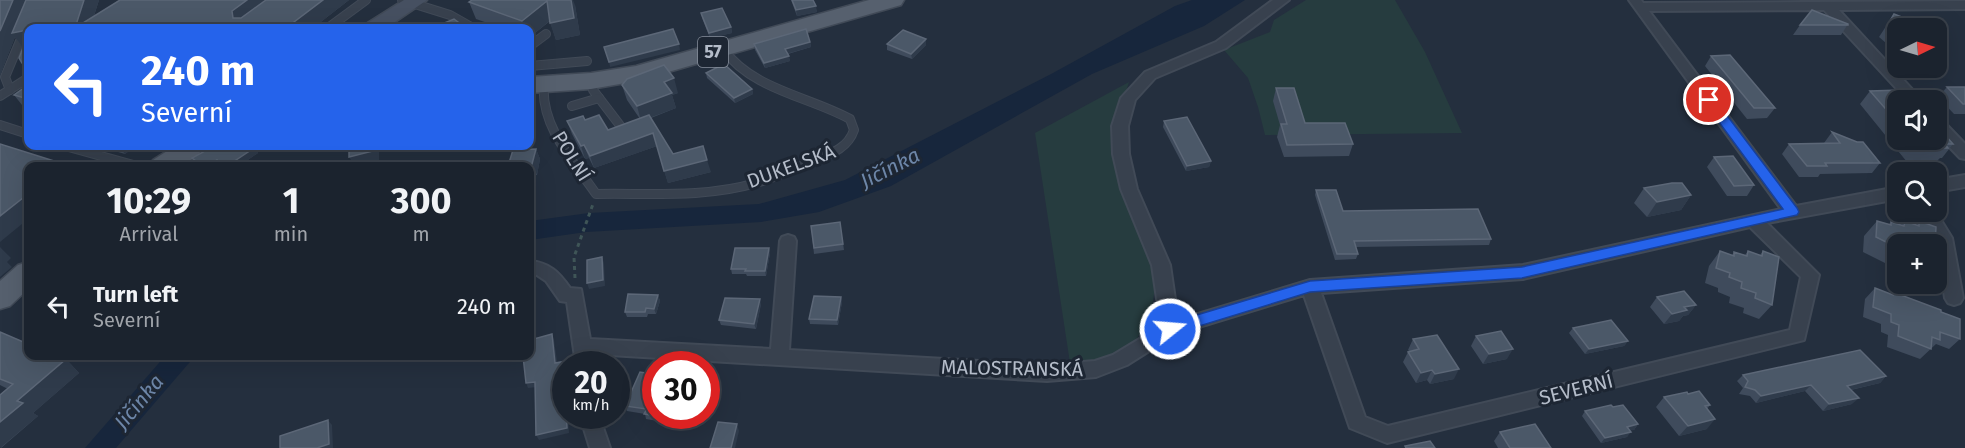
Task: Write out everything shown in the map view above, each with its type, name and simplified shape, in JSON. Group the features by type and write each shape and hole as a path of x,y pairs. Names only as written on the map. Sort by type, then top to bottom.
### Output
{"main road":[{"name":"57","path":"537,85 637,73 893,0"},
{"path":"168,162 186,150"},
{"path":"0,298 24,277"}],"street":[{"path":"1282,0 1221,45 1150,75 1128,98 1120,126 1121,154 1129,189 1161,265 1170,329 1310,287 1522,272 1754,220 1887,195"},
{"path":"379,24 411,1"},
{"path":"1637,4 1965,5"},
{"path":"1637,4 1792,212"},
{"path":"1827,6 1906,90"},
{"path":"1947,135 1965,154"},
{"path":"1947,184 1965,181"},
{"name":"SEVERNÍ","path":"1310,287 1357,422 1388,435 1798,335 1810,275 1754,220"},
{"path":"1934,222 1944,238 1954,298"},
{"path":"779,359 788,241"},
{"path":"534,267 544,268 550,272 566,296 575,294 583,351"},
{"name":"MALOSTRANSKÁ","path":"630,356 779,359 1047,373 1096,369 1120,360 1170,329"},
{"path":"594,429 600,448"}],"lane":[{"path":"333,24 366,0"},
{"path":"411,1 450,15 465,24"},
{"path":"10,90 5,77 24,32"},
{"path":"534,43 546,34"},
{"name":"DUKELSKÁ","path":"595,197 706,190 755,183 818,159 840,149 850,141 854,130 850,119 796,98 753,75 727,56 723,49"},
{"path":"534,67 592,80 622,128"},
{"path":"572,106 592,80"},
{"path":"0,96 24,81"},
{"name":"POLNÍ","path":"537,85 556,134 595,197"},
{"path":"0,125 24,133"},
{"path":"91,150 125,162"}],"path":[{"path":"575,294 574,257 595,197"}],"green space":[{"path":"1306,0 1395,0 1425,52 1462,133 1265,135 1248,78 1224,50 1270,32 1274,20"},
{"path":"1129,82 1115,126 1154,266 1155,282 1150,313 1144,328 1124,351 1094,363 1070,363 1035,133"}],"water":[{"name":"Jičínka","path":"1192,0 1245,0 1204,26 1092,74 891,186 819,212 761,222 586,232 534,239 534,220 589,213 759,204 845,180 1053,73 1175,6"},
{"name":"Jičínka","path":"162,360 192,360 116,448 85,448"}],"building":[{"path":"0,0 13,0 0,31"},
{"path":"26,0 84,0 76,24 24,24 24,31 12,33"},
{"path":"120,0 247,0 232,11 233,18 241,18 266,0 323,0 291,24 81,24"},
{"path":"472,0 571,0 574,18 550,23 547,1 522,21 469,2"},
{"path":"792,0 813,0 816,6 796,10"},
{"path":"722,8 731,27 709,33 701,13"},
{"path":"1812,10 1848,24 1848,25 1800,25"},
{"path":"1894,14 1904,18 1892,18"},
{"path":"454,19 461,24 442,24"},
{"path":"673,29 679,44 609,62 604,47"},
{"path":"806,29 810,42 785,49 789,56 764,63 754,44"},
{"path":"903,30 926,39 911,54 887,44"},
{"path":"24,45 24,63 19,58"},
{"path":"1730,55 1775,108 1754,108 1711,56"},
{"path":"724,64 752,89 734,98 706,73"},
{"path":"664,65 674,78 664,82 672,93 637,106 622,85 627,79"},
{"path":"1947,87 1965,87 1965,104 1963,104"},
{"path":"24,88 24,98 14,95"},
{"path":"1276,88 1294,88 1305,123 1345,123 1353,144 1287,145 1281,124 1287,124"},
{"path":"1887,90 1887,110 1870,91"},
{"path":"599,115 608,130 649,115 673,154 703,146 707,160 664,171 653,133 590,156 584,145 581,146 567,121 583,116 585,120"},
{"path":"1187,117 1211,161 1187,166 1164,121"},
{"path":"1832,132 1857,142 1863,142 1880,163 1825,163 1827,166 1807,166 1789,144 1840,143"},
{"path":"0,144 57,162 24,162 24,197 0,216"},
{"path":"536,149 533,162 509,162 513,150"},
{"path":"207,150 251,150 233,162 217,160 198,162 192,158"},
{"path":"349,150 373,150 373,151 349,157"},
{"path":"1733,156 1754,185 1734,186 1714,157"},
{"path":"1682,183 1691,195 1657,202 1644,188"},
{"path":"1316,190 1336,190 1343,211 1478,209 1491,239 1354,241 1358,254 1337,254"},
{"path":"1877,221 1904,226 1905,222 1919,226 1919,222 1922,222 1936,227 1936,234 1887,234 1887,242 1876,237"},
{"path":"840,222 843,244 814,248 811,226"},
{"path":"735,248 769,248 765,271 731,269"},
{"path":"1720,251 1734,256 1734,252 1747,256 1748,251 1762,256 1763,251 1779,257 1772,305 1755,298 1756,293 1741,288 1742,282 1729,277 1730,273 1716,268"},
{"path":"602,257 603,280 587,283 587,260"},
{"path":"1875,288 1887,294 1898,294 1960,319 1960,339 1940,332 1940,340 1932,337 1931,349 1898,336 1899,325 1891,322 1891,314 1873,307"},
{"path":"1684,291 1696,305 1684,307 1687,310 1672,314 1657,297"},
{"path":"628,294 658,295 654,309 646,308 645,312 625,312"},
{"path":"814,296 841,297 837,320 809,319"},
{"path":"725,298 760,299 754,324 719,320"},
{"path":"1611,320 1628,341 1589,349 1573,328"},
{"path":"1501,331 1513,349 1489,354 1476,336"},
{"path":"0,332 24,342 24,360 65,360 17,401 23,403 0,422 0,395 13,384 0,379"},
{"path":"552,334 552,429 563,429 536,435 535,382 526,383 523,360 534,360 534,339"},
{"path":"1437,335 1459,369 1435,374 1432,370 1421,373 1408,352 1419,349 1413,339"},
{"path":"1860,350 1886,376 1847,386 1859,398 1829,404 1811,385 1761,396 1755,390 1745,387 1748,381 1743,375"},
{"path":"640,372 642,372 642,408 630,407 630,395"},
{"path":"1699,391 1710,405 1705,406 1715,419 1688,426 1664,397"},
{"path":"1611,405 1613,407 1623,405 1638,424 1627,427 1631,432 1605,438 1585,411"},
{"path":"328,420 329,444 317,448 280,448 280,436"},
{"path":"720,422 737,424 731,448 710,448 716,429 720,429"},
{"path":"1535,424 1551,448 1510,448 1500,432"},
{"path":"1430,441 1435,448 1406,448 1405,446"}],"route":[{"path":"1170,329 1310,287 1522,272 1792,212 1709,100"}]}
